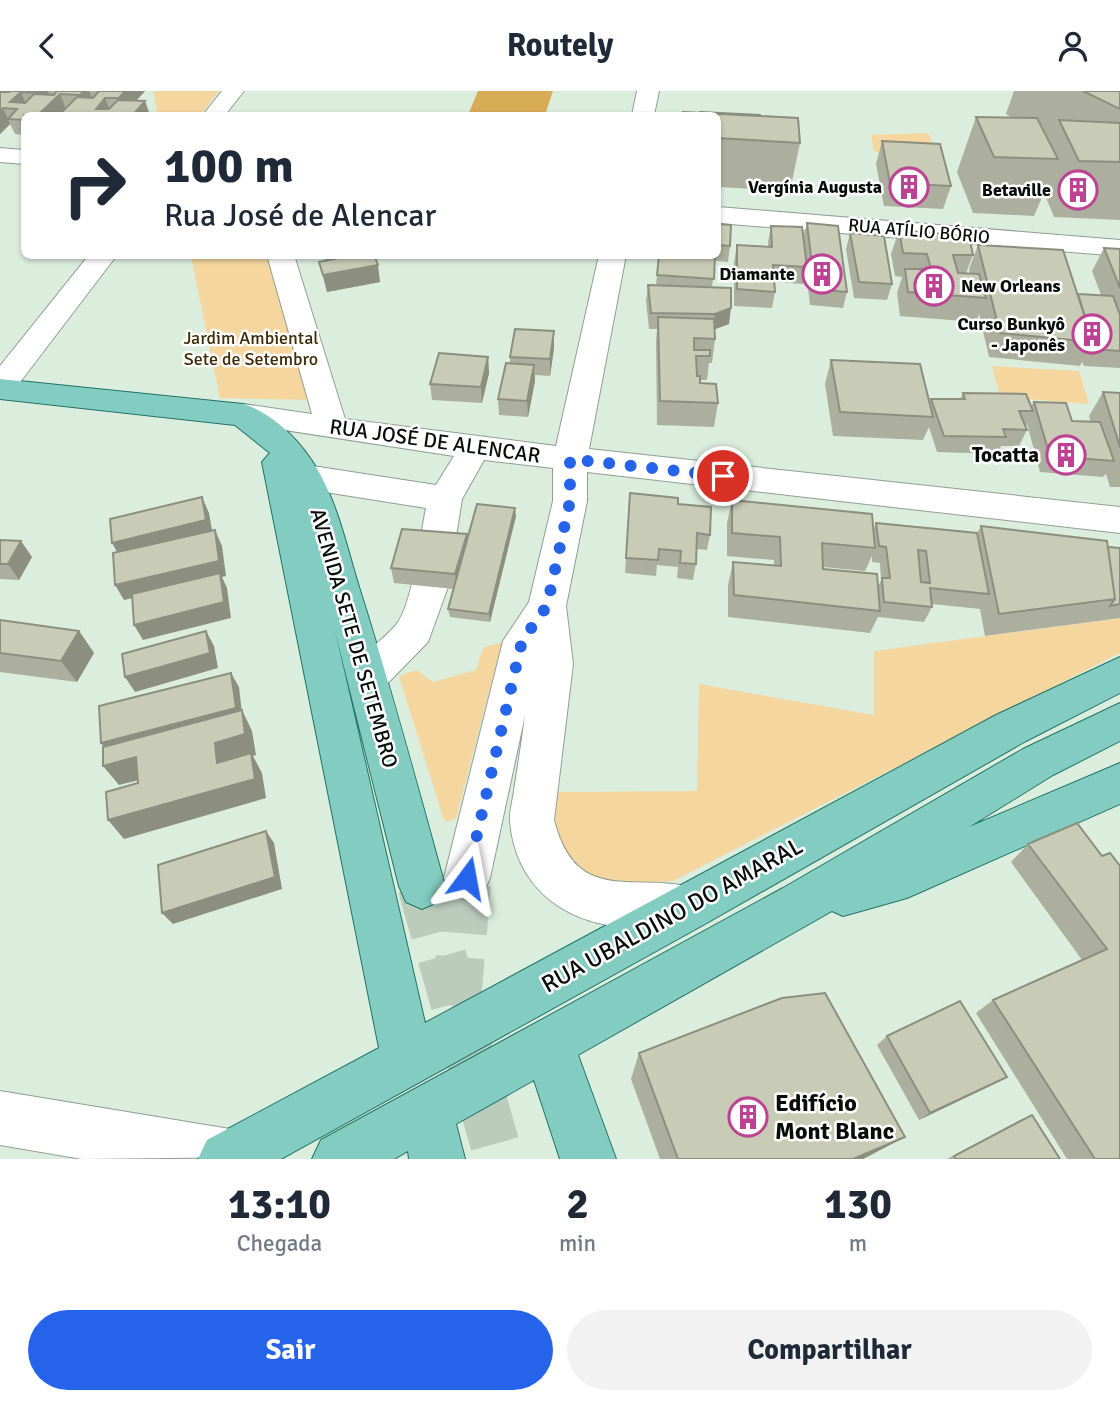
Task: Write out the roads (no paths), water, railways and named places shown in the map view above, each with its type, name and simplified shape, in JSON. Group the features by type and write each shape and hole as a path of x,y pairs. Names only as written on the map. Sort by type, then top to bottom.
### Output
{"main road":[{"name":"RUA JOSÉ DE ALENCAR","path":"0,388 258,425"},
{"name":"AVENIDA SETE DE SETEMBRO","path":"258,425 306,477 368,677 422,885"},
{"path":"258,425 407,1059"},
{"name":"RUA UBALDINO DO AMARAL","path":"228,1158 1012,728 1120,674"},
{"path":"340,1159 431,1135 548,1044 800,904 1038,762 1120,721"},
{"path":"800,904 907,876 1120,783"},
{"path":"548,1044 588,1159"}],"street":[{"path":"216,112 233,91"},
{"path":"644,112 648,91"},
{"path":"0,155 21,157"},
{"name":"RUA ATÍLIO BÓRIO","path":"721,215 1120,248"},
{"path":"0,388 101,259"},
{"path":"281,259 332,428"},
{"path":"612,259 556,457 570,501 547,606 553,664 533,820 535,842 544,864 557,880 582,898 618,905 688,908"},
{"name":"RUA JOSÉ DE ALENCAR","path":"258,425 332,428 475,448 1120,520"},
{"path":"368,677 414,631 429,587 444,499 475,448"},
{"path":"306,477 444,499"},
{"path":"467,878 522,641 547,606"},
{"path":"0,1118 62,1144 228,1158"}],"tunnel":[{"path":"456,1006 467,878"},
{"path":"422,886 499,1159"}],"place":[{"name":"Vergínia Augusta","path":"909,187"},
{"name":"Betaville","path":"1078,190"},
{"name":"Diamante","path":"822,274"},
{"name":"New Orleans","path":"934,286"},
{"name":"Curso Bunkyô - Japonês","path":"1092,334"},
{"name":"Tocatta","path":"1066,455"},
{"name":"Edifício Mont Blanc","path":"748,1117"}],"park label":[{"name":"Jardim Ambiental Sete de Setembro","path":"251,348"}]}
